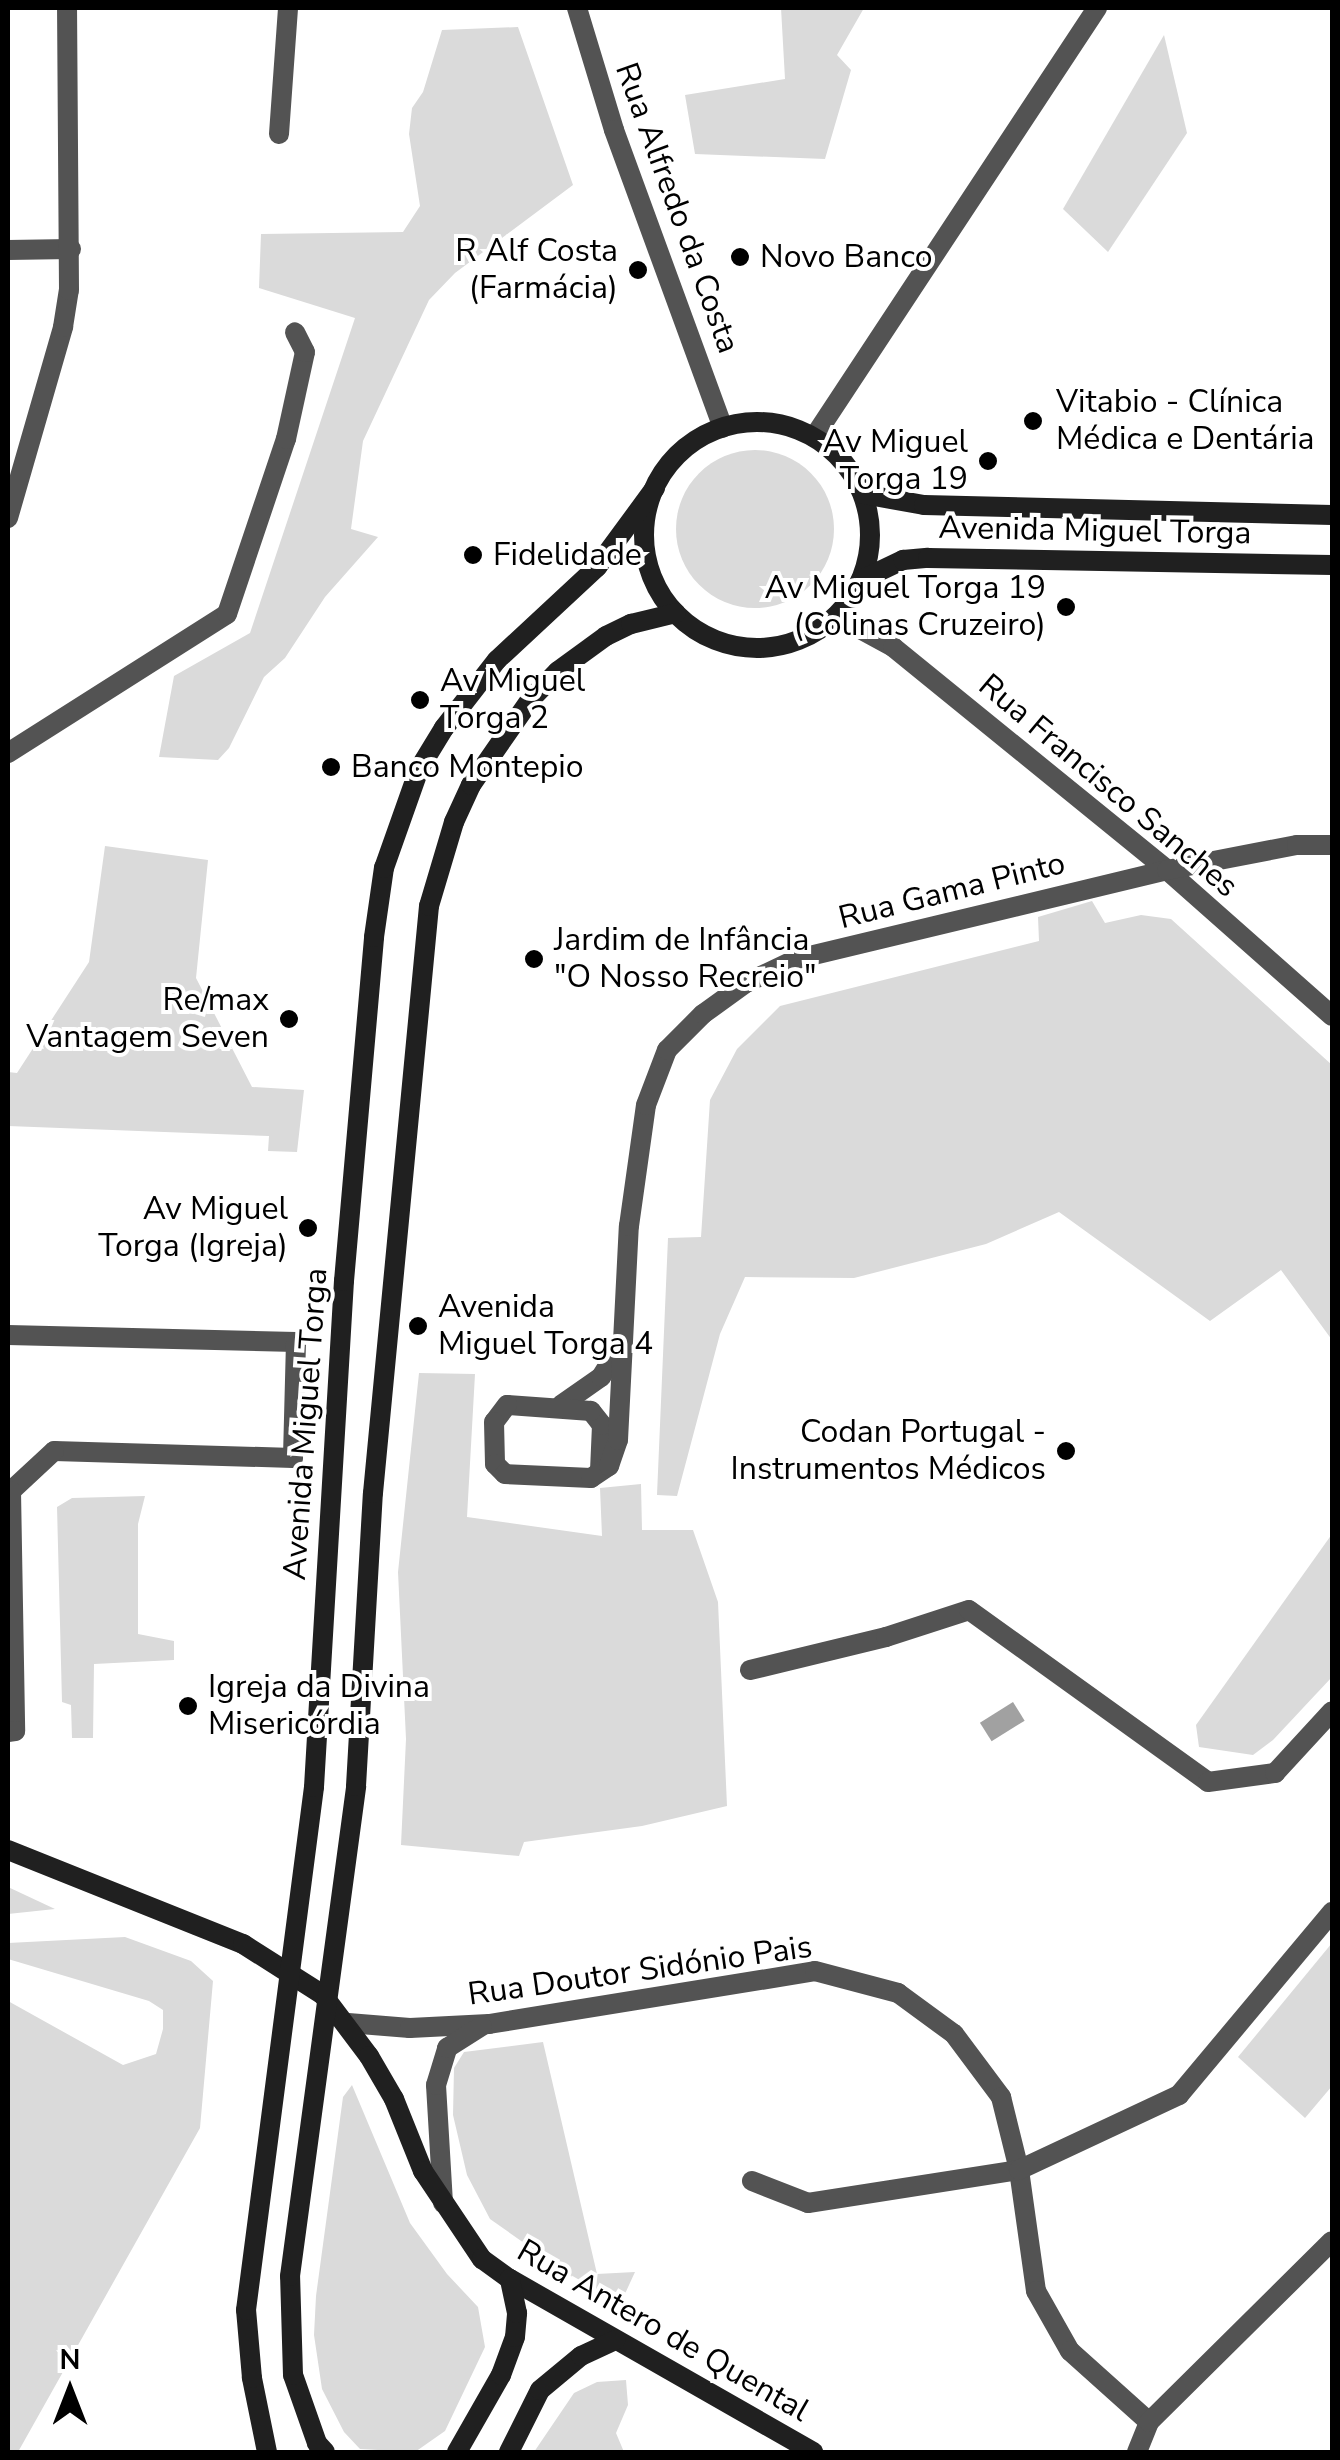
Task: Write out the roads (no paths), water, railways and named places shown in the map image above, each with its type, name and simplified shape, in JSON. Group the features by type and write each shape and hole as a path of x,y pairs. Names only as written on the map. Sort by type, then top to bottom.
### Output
{"main road":[{"path":"762,422 814,437 836,454 863,494 870,537 861,580 836,616 799,640 755,648 712,638 676,613 657,586 646,555 647,509 655,488 683,450 723,428 762,422"},
{"name":"Avenida Miguel Torga","path":"267,2452 252,2378 246,2310 314,1787 344,1281 374,936 384,868 419,770 444,728 498,660 598,568 655,488"},
{"name":"Avenida Miguel Torga","path":"863,494 924,505 1332,515"},
{"name":"Avenida Miguel Torga","path":"861,580 904,560 928,558 1332,565"},
{"path":"325,2452 316,2443 293,2375 289,2294 356,1786 373,1493 429,906 454,822 471,785 530,700 558,671 606,636 632,624 676,613"},
{"name":"Rua Antero de Quental","path":"8,1850 243,1944 302,1979 348,2023 394,2100 423,2171 482,2259 510,2279 812,2452"},
{"path":"457,2452 502,2374 515,2338 517,2314 510,2279"},
{"path":"509,2452 540,2390 580,2356 615,2340"}],"street":[{"path":"8,518 63,327 72,249 67,8"},
{"path":"279,134 288,8"},
{"name":"Rua Alfredo da Costa","path":"577,8 614,130 723,428"},
{"path":"814,437 1096,8"},
{"path":"8,250 72,249"},
{"path":"8,753 227,614 286,439 305,352 295,332"},
{"name":"Rua Francisco Sanches","path":"836,616 893,647 1167,870 1332,1016"},
{"name":"Rua Gama Pinto","path":"600,1471 609,1466 618,1440 629,1226 646,1105 667,1050 703,1014 746,983 797,959 1167,870 1297,845 1332,846"},
{"path":"8,1335 296,1342 293,1458 54,1451 11,1491 15,1732 8,1732"},
{"path":"557,1406 601,1377 623,1340"},
{"path":"507,1405 591,1411 598,1419 600,1471 591,1478 504,1474 498,1469 494,1422 498,1411 507,1405"},
{"path":"750,1670 886,1637 969,1610 1208,1782 1275,1772 1332,1711"},
{"path":"752,2180 808,2203 1019,2170 1178,2095 1332,1912"},
{"name":"Rua Doutor Sidónio Pais","path":"348,2023 410,2028 489,2024 816,1971 898,1993 954,2034 1001,2097 1019,2170 1036,2291 1070,2351 1148,2422"},
{"path":"444,2203 436,2085 448,2048 489,2024"},
{"path":"1137,2452 1148,2422 1332,2242"}],"place":[{"name":"Novo Banco","path":"740,257"},
{"name":"R Alf Costa (Farmácia)","path":"638,270"},
{"name":"Vitabio - Clínica Médica e Dentária","path":"1033,421"},
{"name":"Av Miguel Torga 19","path":"988,461"},
{"name":"Fidelidade","path":"473,555"},
{"name":"Av Miguel Torga 19 (Colinas Cruzeiro)","path":"1066,607"},
{"name":"Av Miguel Torga 2","path":"420,700"},
{"name":"Banco Montepio","path":"331,767"},
{"name":"Jardim de Infância \"O Nosso Recreio\"","path":"534,959"},
{"name":"Re/max Vantagem Seven","path":"289,1019"},
{"name":"Av Miguel Torga (Igreja)","path":"308,1228"},
{"name":"Avenida Miguel Torga 4","path":"418,1326"},
{"name":"Codan Portugal - Instrumentos Médicos","path":"1066,1451"},
{"name":"Igreja da Divina Misericórdia","path":"188,1706"}]}
